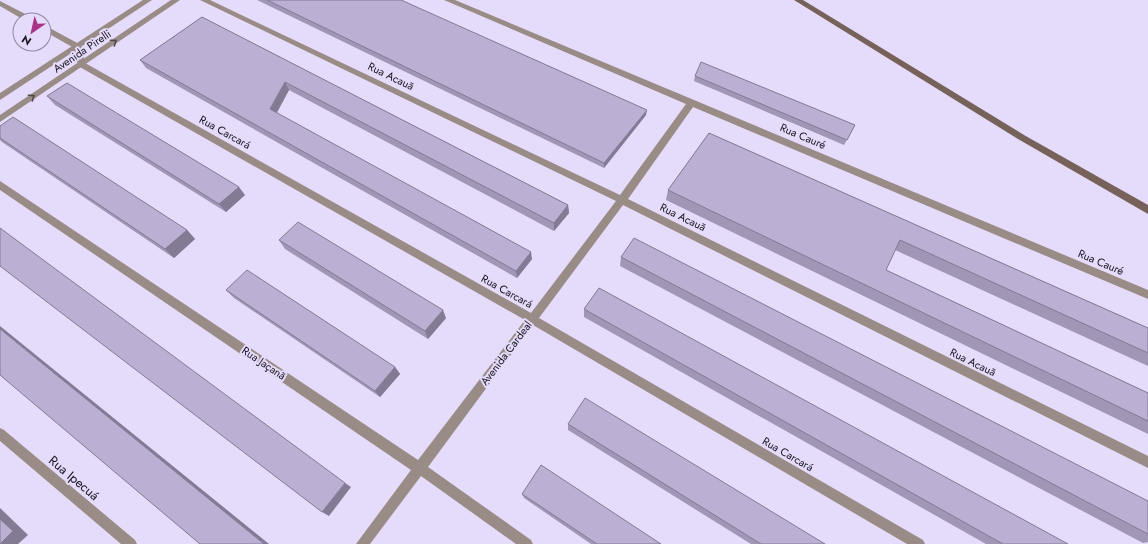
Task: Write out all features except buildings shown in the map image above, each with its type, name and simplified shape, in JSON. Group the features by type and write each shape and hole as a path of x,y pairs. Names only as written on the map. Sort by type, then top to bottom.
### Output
{"main road":[{"path":"798,0 1021,137 1148,210"}],"street":[{"name":"Avenida Pirelli","path":"0,97 148,0"},
{"name":"Avenida Pirelli","path":"0,119 176,0"},
{"name":"Rua Acauã","path":"204,0 622,200 1148,462"},
{"name":"Rua Cauré","path":"448,0 1148,295"},
{"path":"0,3 16,12"},
{"path":"52,32 78,46 81,64"},
{"name":"Rua Carcará","path":"81,64 532,319 919,544"},
{"name":"Avenida Cardeal","path":"362,544 622,200 692,102"},
{"name":"Rua Jaçanã","path":"0,185 420,468 527,544"},
{"name":"Rua Ipecuá","path":"0,434 131,544"}]}
